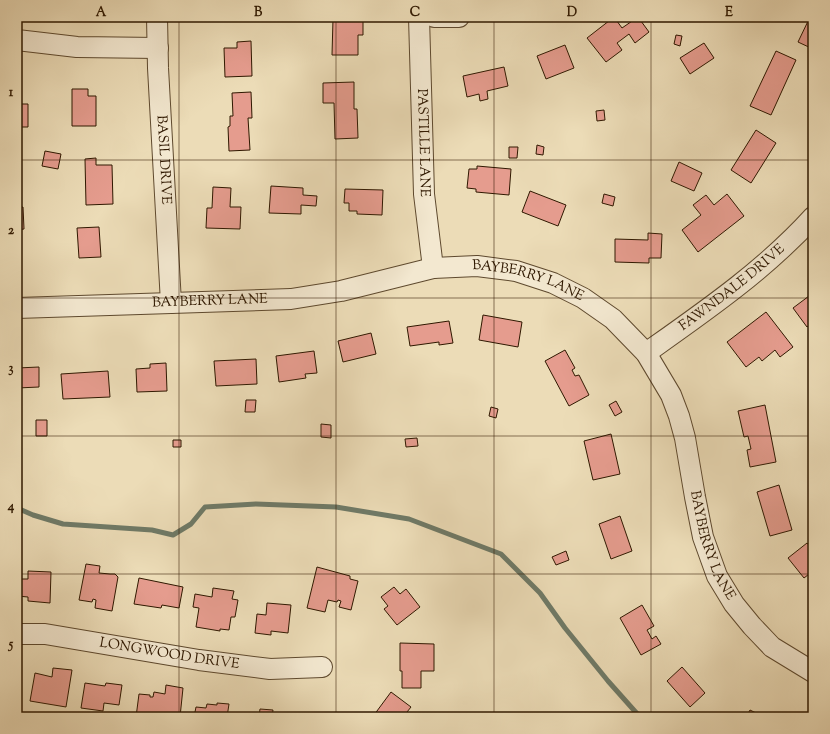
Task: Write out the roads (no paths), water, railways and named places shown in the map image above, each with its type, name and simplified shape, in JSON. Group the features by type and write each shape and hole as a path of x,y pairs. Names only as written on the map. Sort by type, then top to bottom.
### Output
{"street":[{"name":"BASIL DRIVE","path":"157,17 158,76 171,303"},
{"name":"PASTILLE LANE","path":"419,17 424,194 433,268"},
{"path":"434,17 459,17"},
{"path":"17,40 77,46 158,48"},
{"name":"FAWNDALE DRIVE","path":"646,354 757,271 782,250 813,217"},
{"name":"BAYBERRY LANE","path":"17,308 292,299 340,290 433,268 483,267 516,271 553,283 583,298 613,318 646,354 671,395 679,416 685,438 694,497 703,537 717,576 734,604 772,647 813,672"},
{"name":"LONGWOOD DRIVE","path":"17,634 45,634 207,661 270,669 322,667"}],"waterway":[{"path":"17,508 33,515 63,524 152,530 173,535 191,524 205,507 256,504 336,507 409,519 501,554 540,593 565,628 608,681 640,717"}]}
